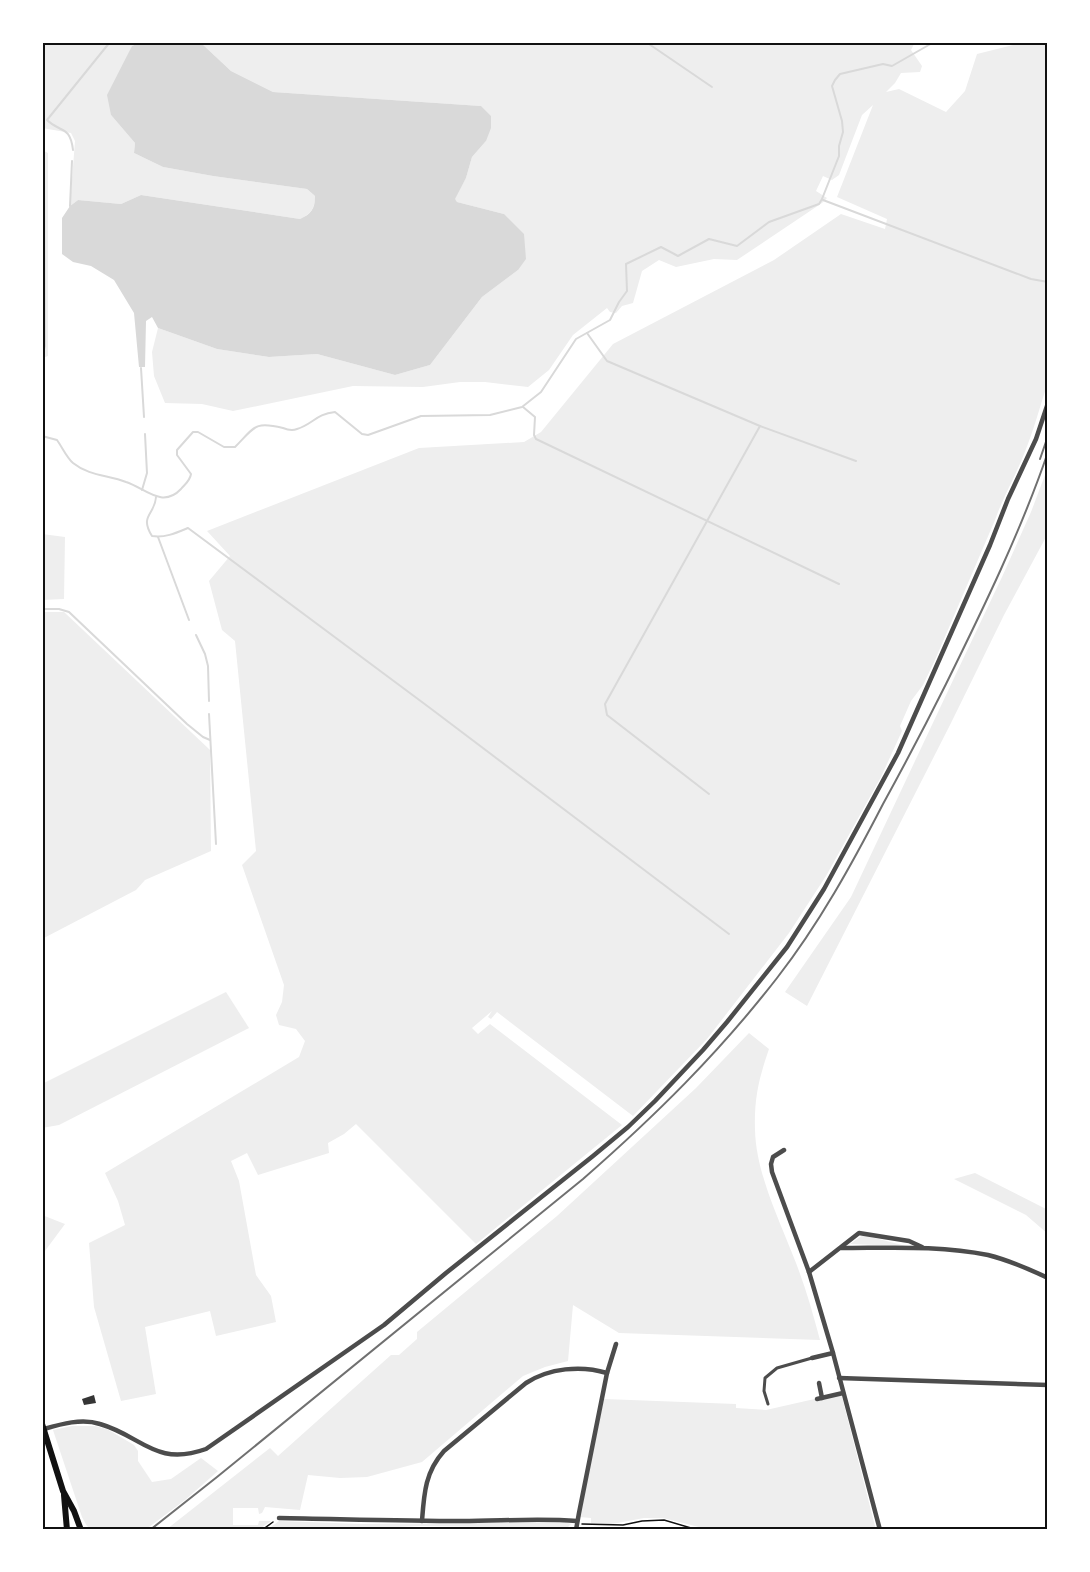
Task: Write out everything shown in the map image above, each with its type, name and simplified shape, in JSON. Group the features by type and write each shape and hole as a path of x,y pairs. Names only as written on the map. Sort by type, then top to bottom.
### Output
{"main road":[{"path":"43,1426 63,1491 67,1530"},
{"path":"63,1491 81,1530"}],"street":[{"path":"43,1426 90,1422 117,1430 149,1448 165,1453 183,1455 206,1449 384,1325 593,1156 655,1101 703,1050 747,998 787,946 824,889 898,753 1036,439 1048,404"},
{"path":"784,1150 773,1157 772,1172 809,1272 840,1377 879,1530"},
{"path":"809,1272 859,1233 909,1241 925,1248"},
{"path":"841,1248 925,1248 968,1251 991,1256 1048,1278"},
{"path":"576,1530 607,1373 616,1344"},
{"path":"768,1404 764,1391 765,1378 777,1368 833,1353"},
{"path":"422,1521 426,1484 433,1465 439,1457 526,1383 541,1375 566,1369 591,1369 607,1373"},
{"path":"840,1377 1048,1385"},
{"path":"819,1383 820,1398 843,1393"},
{"path":"279,1518 577,1521"}],"path":[{"path":"262,1530 279,1518"},
{"path":"577,1521 582,1524 623,1525 664,1520 691,1528 736,1530"},
{"path":"198,1530 256,1530"}],"shaded area":[{"path":"42,42 141,42 132,46 111,115 135,143 134,153 163,167 307,189 315,196 312,210 300,219 141,195 121,204 78,200 70,206 75,141 71,133 42,128"},
{"path":"141,42 200,42 231,71 273,92 481,106 491,116 491,128 486,141 472,157 466,178 455,199 457,202 504,214 524,234 526,259 518,270 482,297 430,365 395,375 317,354 269,357 217,349 158,328 152,317 146,321 145,367 139,367 134,313 114,280 91,266 73,262 62,254 62,218 70,206 78,200 121,204 141,195 300,219 312,210 315,196 307,189 163,167 134,153 135,143 111,115 107,95 132,46"},
{"path":"200,42 915,42 911,50 922,66 920,72 901,73 886,92 899,89 946,112 965,91 977,54 1013,45 1044,45 1048,42 1048,382 1031,436 935,660 923,685 911,701 900,726 902,731 881,777 826,876 789,933 707,1039 633,1116 497,1012 491,1019 488,1017 492,1011 472,1028 478,1034 490,1024 622,1125 476,1244 356,1124 328,1143 329,1153 258,1175 247,1153 231,1161 239,1181 256,1275 271,1296 276,1322 216,1336 210,1311 145,1327 156,1394 121,1401 94,1307 89,1243 125,1225 118,1201 105,1173 299,1057 305,1041 296,1029 279,1025 276,1015 282,1002 284,985 242,865 256,851 235,641 222,630 209,581 230,556 207,531 419,448 524,442 541,432 613,344 774,260 841,214 885,229 887,219 837,197 873,105 862,115 839,175 832,180 823,176 816,191 827,198 822,203 737,260 714,259 676,267 659,260 642,271 633,303 622,306 616,313 610,312 607,308 573,335 549,370 528,387 485,382 460,382 423,387 353,386 233,411 202,404 165,403 154,376 152,352 158,328 217,349 269,357 317,354 395,375 430,365 482,297 518,270 504,214 457,202 454,199 466,178 472,157 486,141 481,106 273,92 231,71"},
{"path":"42,150 48,153 48,356 42,358"},
{"path":"1048,467 1046,537 1004,615 807,1006 785,992 851,897 1002,577"},
{"path":"42,534 65,537 64,599 42,600"},
{"path":"42,612 64,612 210,750 211,851 145,880 136,890 42,939"},
{"path":"226,992 249,1028 59,1125 42,1128 42,1084"},
{"path":"749,1033 769,1049 760,1079 755,1108 759,1161 768,1193 804,1285 820,1340 619,1333 573,1305 568,1361 523,1376 422,1462 367,1477 340,1478 308,1475 300,1510 265,1507 259,1514 258,1508 233,1508 233,1525 258,1525 259,1521 271,1521 261,1528 167,1529 270,1448 278,1456 391,1355 399,1355 417,1339 417,1332 557,1216 696,1088"},
{"path":"975,1173 1048,1210 1048,1234 1026,1215 954,1179"},
{"path":"42,1215 65,1224 42,1255"},
{"path":"863,1235 906,1246 850,1244"},
{"path":"841,1393 876,1530 699,1527 663,1518 644,1518 612,1524 591,1523 591,1518 579,1517 604,1399 736,1404 736,1408 766,1410"},
{"path":"72,1426 95,1426 107,1429 134,1445 138,1451 138,1461 152,1482 171,1479 201,1458 218,1471 185,1500 145,1530 93,1530 87,1526 82,1517 53,1430"},
{"path":"279,1521 362,1524 565,1522 571,1524 567,1528 419,1526 267,1530"}],"building":[{"path":"94,1395 96,1403 84,1405 82,1399"}],"waterway":[{"path":"73,150 67,133 47,120 110,42"},
{"path":"646,42 712,87"},
{"path":"42,436 57,440 71,461 79,467 126,482 154,495 167,497 181,489 191,474 177,455 177,450 193,432 198,432 224,447 235,447 256,427 266,425 293,430 323,415 335,412 362,434 368,435 421,416 490,415 522,407 541,392 576,339 610,320 627,291 626,264 661,247 678,256 709,239 737,246 769,222 819,204 839,156 843,132 832,86 835,80 840,74 883,64 892,66 934,42"},
{"path":"42,356 45,346 44,156"},
{"path":"70,206 72,161"},
{"path":"823,200 1031,279 1048,282"},
{"path":"587,333 607,361 760,426 605,704 607,715 709,794"},
{"path":"141,368 144,417"},
{"path":"523,407 535,417 534,435 536,439 839,584"},
{"path":"760,426 856,461"},
{"path":"142,490 147,473 145,434"},
{"path":"156,497 147,519 148,529 152,536 166,536 188,528 729,934"},
{"path":"158,537 189,620"},
{"path":"42,609 59,609 69,612 187,724 210,740"},
{"path":"196,635 208,666 209,701"},
{"path":"209,714 216,844"}],"railway":[{"path":"1040,459 1048,436"},
{"path":"150,1530 583,1179 685,1083 755,1006 821,915 907,759 1001,570 1048,452"}]}
